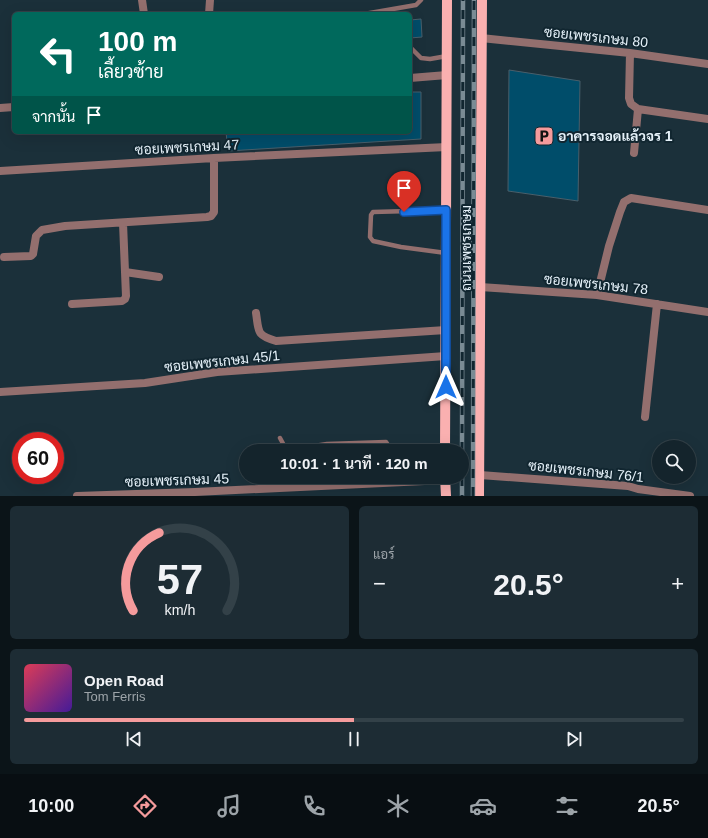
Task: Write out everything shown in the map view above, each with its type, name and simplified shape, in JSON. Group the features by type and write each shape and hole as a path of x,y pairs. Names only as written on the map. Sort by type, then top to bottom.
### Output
{"main road":[{"name":"ถนนเพชรเกษม","path":"446,444 447,0"},
{"name":"ถนนเพชรเกษม","path":"479,496 482,0"},
{"path":"445,484 446,496"}],"street":[{"path":"142,0 144,12"},
{"path":"209,12 210,0"},
{"name":"ซอยเพชรเกษม 80","path":"481,38 630,52 708,64"},
{"path":"630,52 629,98 632,104 638,109 708,119"},
{"path":"412,78 447,75"},
{"path":"0,108 12,107"},
{"path":"634,153 638,109"},
{"name":"ซอยเพชรเกษม 47","path":"0,171 214,158 447,147"},
{"path":"4,257 31,256 33,254 36,236 42,230 64,226 211,216 214,212 214,158"},
{"path":"597,295 609,246 624,202 631,198 708,210"},
{"path":"72,304 122,302 125,299 123,223"},
{"path":"125,272 159,277"},
{"name":"ซอยเพชรเกษม 78","path":"480,288 597,295 708,312"},
{"path":"645,417 657,304"},
{"path":"256,313 259,333 265,338 276,341 446,330"},
{"name":"ซอยเพชรเกษม 45/1","path":"0,392 145,382 217,372 446,356"},
{"name":"ซอยเพชรเกษม 76/1","path":"480,474 628,486 638,489 690,496"},
{"name":"ซอยเพชรเกษม 45","path":"77,496 195,492 338,484"}],"lane":[{"path":"376,12 416,5 421,0"},
{"path":"412,49 421,58 430,59 447,56"},
{"path":"446,210 373,212 371,215 370,237 373,241 401,247 446,253"},
{"path":"280,438 283,444"},
{"path":"327,444 386,442 387,444"}],"building":[{"path":"421,19 422,37 412,38 412,20"},
{"name":"อาคารจอดแล้วจร 1","path":"509,70 580,81 578,201 508,191"},
{"path":"412,92 421,92 421,139 228,151 226,134 412,134"}],"railway":[{"path":"462,444 463,0"},
{"path":"473,496 474,0"},
{"path":"462,484 462,496"}],"place":[{"name":"อาคารจอดแล้วจร 1","path":"544,136"}],"route":[{"path":"404,212 446,210 446,387"}]}
